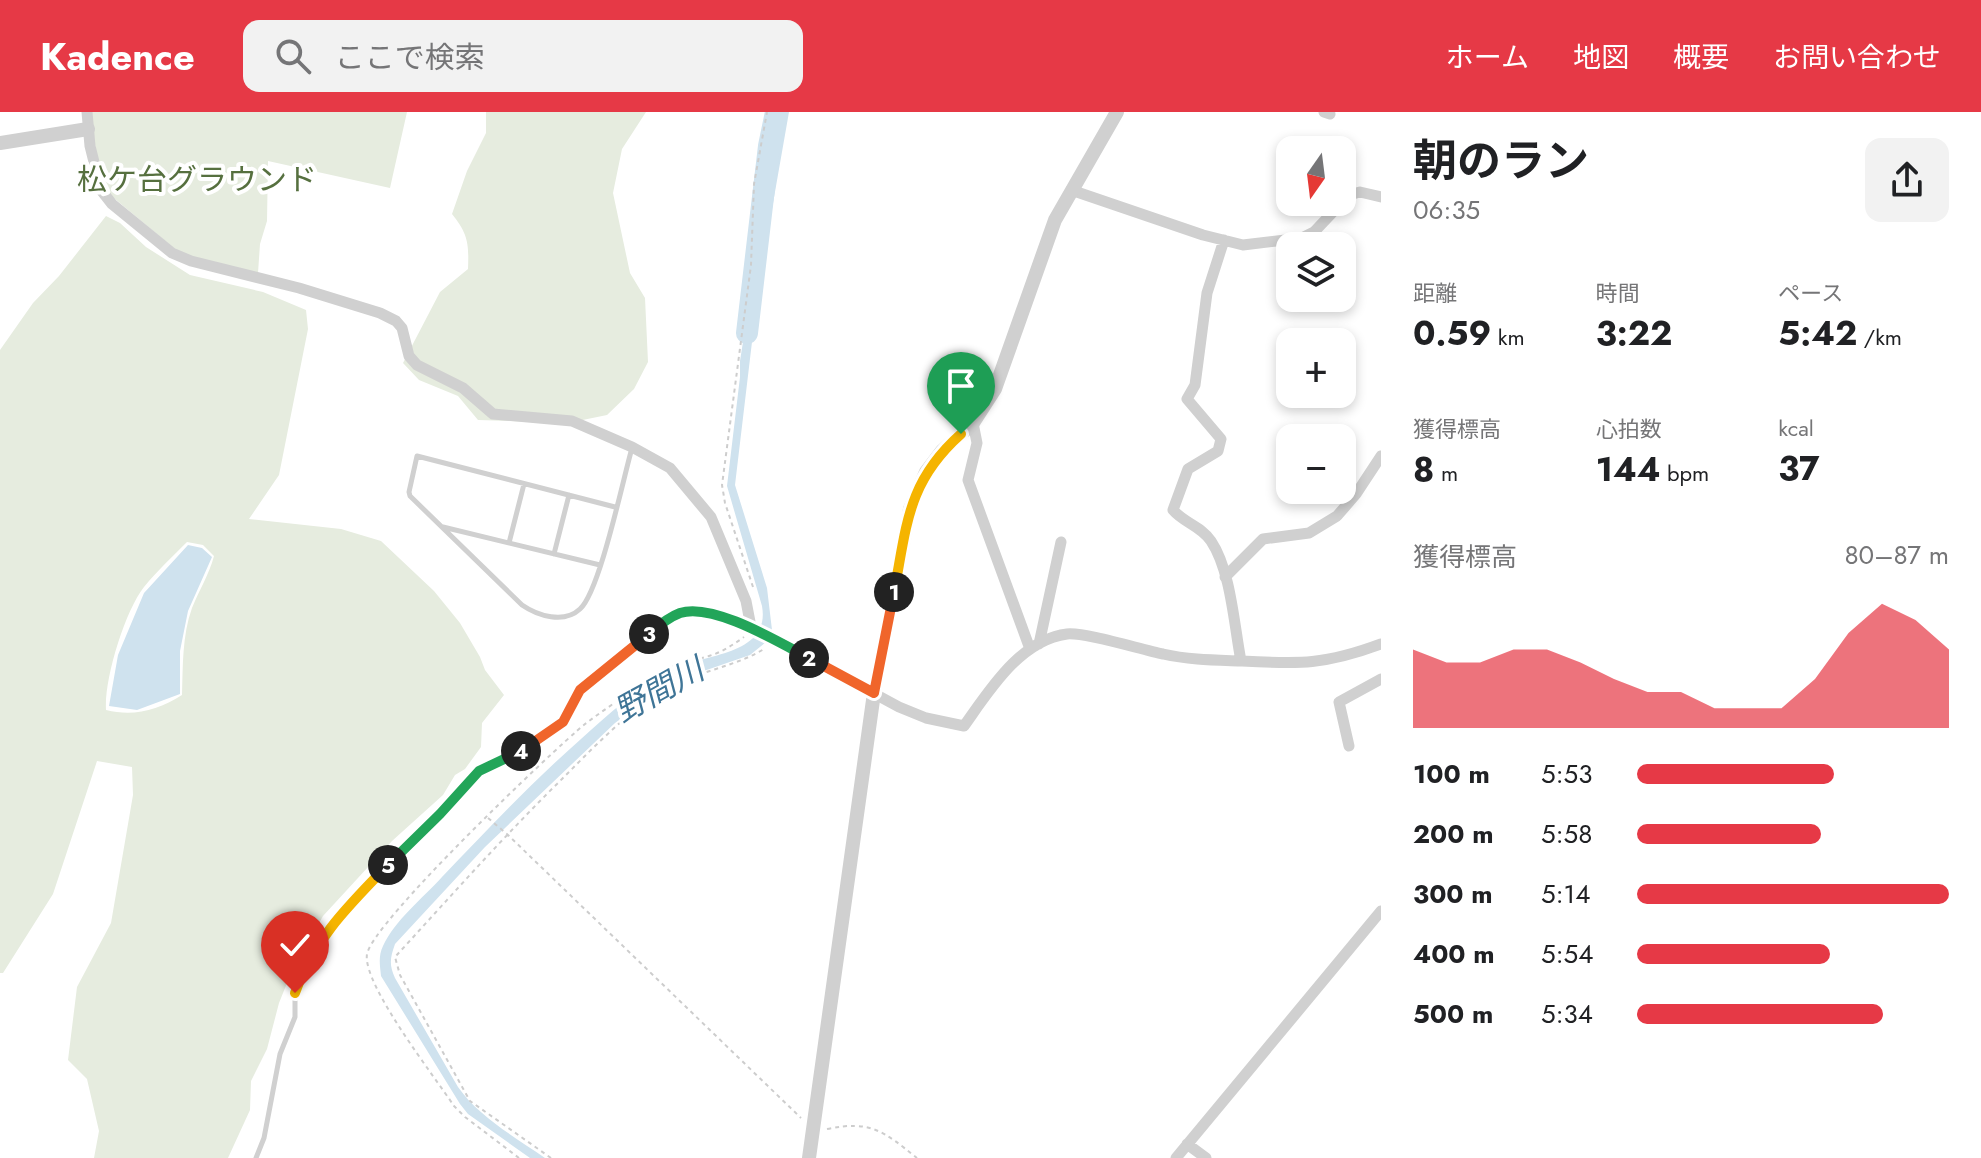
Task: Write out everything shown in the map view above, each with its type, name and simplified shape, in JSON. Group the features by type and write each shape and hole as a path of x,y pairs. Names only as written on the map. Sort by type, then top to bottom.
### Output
{"street":[{"path":"87,112 95,172 106,198 172,253 191,261 299,288 380,313 396,321 402,328 409,356 417,365 463,388 493,414 572,421 632,447 670,468 711,517 746,601 751,627 926,718 964,726 990,688 1034,647 1067,634 1191,660 1292,665 1321,663 1381,644"},
{"path":"809,1158 874,693 914,499 926,472 942,451 973,423 995,389 1055,220 1117,112"},
{"path":"0,143 88,129"},
{"path":"1071,190 1243,245 1302,238 1314,232 1349,195 1360,192 1381,197"},
{"path":"1224,240 1207,293 1195,385 1187,399 1221,439 1218,451 1188,469 1173,510 1181,520 1198,527 1211,542 1225,577 1241,661"},
{"path":"973,423 977,443 968,480 1034,647"},
{"path":"1225,577 1263,539 1309,533 1337,516 1381,456"},
{"path":"1034,647 1061,542"},
{"path":"1349,746 1339,702 1381,679"},
{"path":"1176,1158 1381,911"},
{"path":"1187,1144 1206,1158"}],"lane":[{"path":"615,507 417,456 410,496 522,605 535,613 568,617 584,605 600,565 632,447"},
{"path":"509,543 524,484"},
{"path":"554,554 569,495"},
{"path":"442,527 600,565"},
{"path":"256,1158 264,1138 280,1054 295,1017 295,993 304,968 341,913 479,771 518,753 563,722 580,690 669,618 683,612 700,612 751,627"}],"path":[{"path":"755,596 722,485 751,265 754,184 767,112"},
{"path":"519,1158 454,1106 376,990 367,955 373,942 402,906 527,776 586,724 664,670 728,648 745,636 751,627"},
{"path":"551,1158 470,1101 400,975 395,957 591,749 658,693 756,654 770,646 773,639"},
{"path":"487,817 811,1129 823,1130 850,1124 872,1127 917,1158"}],"green space":[{"name":"松ケ台グラウンド","path":"91,112 407,112 390,188 268,161 267,221 260,244 258,273 195,259 175,249 109,194 97,161"},
{"path":"486,112 646,112 622,149 613,193 630,273 645,298 648,362 634,389 607,415 568,423 478,420 458,396 419,380 403,363 440,292 468,269 466,239 452,214 467,171 486,133"},
{"path":"106,216 190,275 263,292 306,310 308,329 279,475 249,519 341,529 381,541 434,591 460,623 485,670 504,695 482,723 481,747 465,769 455,775 443,795 392,841 323,916 291,973 279,1003 267,1049 251,1081 250,1110 228,1158 94,1158 99,1131 87,1079 68,1060 77,987 111,923 133,795 132,767 97,761 53,894 3,973 0,973 0,350 33,303 59,276","holes":["187,542 203,545 214,556 186,629 182,695 146,711 126,713 106,710 112,664 123,628 137,598 154,575"]}],"water":[{"name":"野間川","path":"779,112 789,112 759,283 735,485 767,588 772,630 766,642 750,655 669,683 615,723 485,847 395,944 392,953 391,965 395,978 458,1087 487,1117 545,1158 530,1158 468,1114 460,1104 381,976 380,954 388,936 410,910 527,789 602,720 660,676 686,664 732,651 756,635 762,622 762,606 727,486 740,361"},
{"path":"188,545 202,548 212,557 188,611 180,651 180,694 137,710 109,706 118,655 144,593"}],"waterway":[{"name":"野間川","path":"747,333 769,146 776,112"}],"route":[{"path":"295,993 304,968 341,913 479,771 518,753 563,722 580,690 669,618 683,612 700,612 751,627 874,693 910,509 917,488 942,451 961,434"}]}
